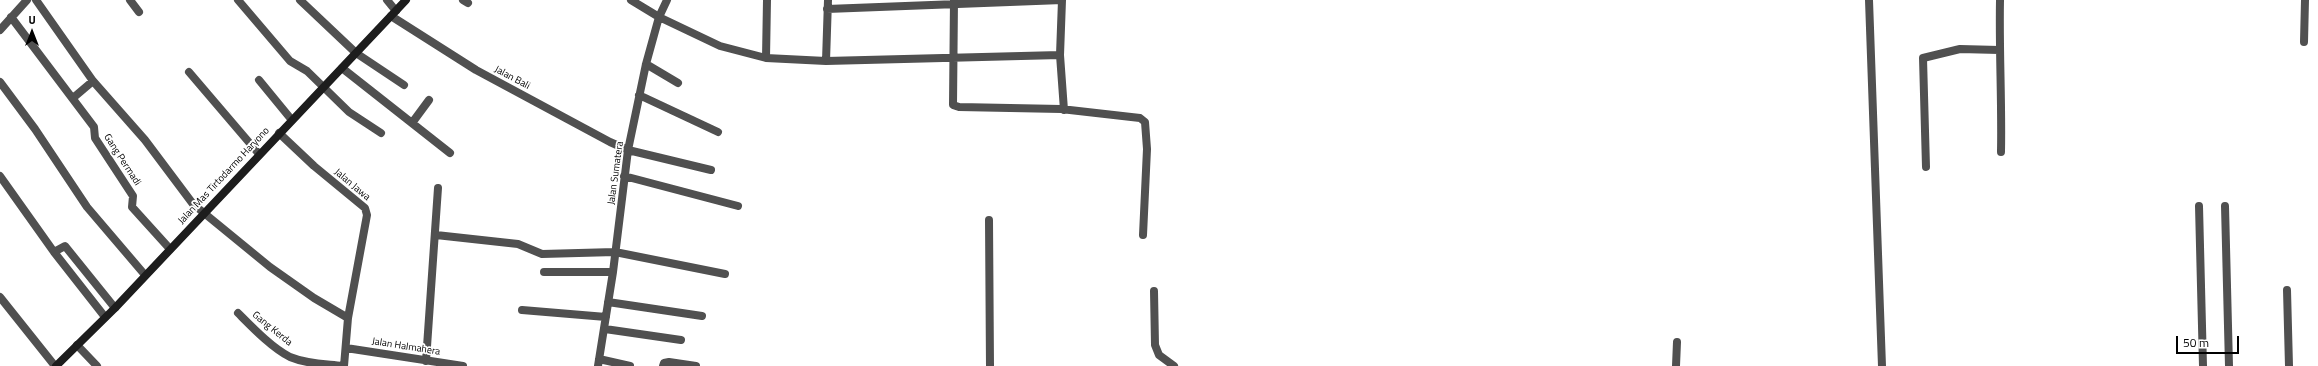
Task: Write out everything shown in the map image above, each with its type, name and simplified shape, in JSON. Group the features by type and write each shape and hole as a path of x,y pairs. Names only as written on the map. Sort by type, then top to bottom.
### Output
{"street":[{"path":"0,30 27,0"},
{"path":"36,0 93,81 145,140 193,204 270,267 314,298 348,318"},
{"path":"130,0 139,12"},
{"path":"238,0 290,61 307,72 350,112 381,133"},
{"path":"300,0 356,53 404,85"},
{"name":"Jalan Bali","path":"387,0 394,13 476,70 628,150 711,170"},
{"name":"Jalan Mas Tirtodarmo Haryono","path":"56,366 115,308 203,213 406,0"},
{"path":"631,0 659,17 720,46 766,58 826,61 1060,55"},
{"name":"Jalan Sumatera","path":"598,362 605,329 624,176 628,150 636,119 638,95 659,17 667,0"},
{"path":"766,58 767,0"},
{"path":"826,61 828,4 1062,0 1060,55 1064,110"},
{"path":"1869,0 1882,366"},
{"path":"2000,0 1999,50 2002,92 2001,152"},
{"path":"2304,42 2305,0"},
{"path":"954,2 953,105 959,108 1064,110 1140,118 1145,122 1147,149 1144,235"},
{"name":"Gang Permadi","path":"0,16 9,20 73,98 94,128 95,138 133,196 132,207 170,249"},
{"path":"1926,167 1923,58 1960,49 1999,50"},
{"path":"646,64 678,83"},
{"path":"342,68 450,153"},
{"path":"189,72 259,154"},
{"path":"259,80 292,119"},
{"path":"73,98 93,81"},
{"path":"0,82 35,129 87,207 145,275"},
{"path":"638,95 718,132"},
{"path":"412,123 429,100"},
{"name":"Jalan Jawa","path":"279,133 314,166 365,208 367,215 348,318 343,366"},
{"path":"0,176 54,252 105,317"},
{"path":"624,176 738,206"},
{"path":"426,361 436,236 438,188"},
{"path":"2198,206 2203,366"},
{"path":"2225,206 2229,366"},
{"path":"989,220 990,366"},
{"path":"436,236 518,244 542,254 615,252 726,274"},
{"path":"54,252 65,246 115,308"},
{"path":"544,272 613,272"},
{"path":"2287,290 2289,366"},
{"path":"1154,291 1155,345 1159,355 1174,366"},
{"path":"0,297 56,366"},
{"path":"608,302 702,316"},
{"path":"522,310 606,317"},
{"name":"Gang Kerda","path":"238,313 256,331 289,356 309,362 343,366"},
{"path":"605,329 681,340"},
{"path":"1676,342 1676,366"},
{"path":"77,345 97,366"},
{"name":"Jalan Halmahera","path":"346,348 463,366"},
{"path":"598,362 630,366"},
{"path":"663,366 664,363 670,362 696,366"}]}
